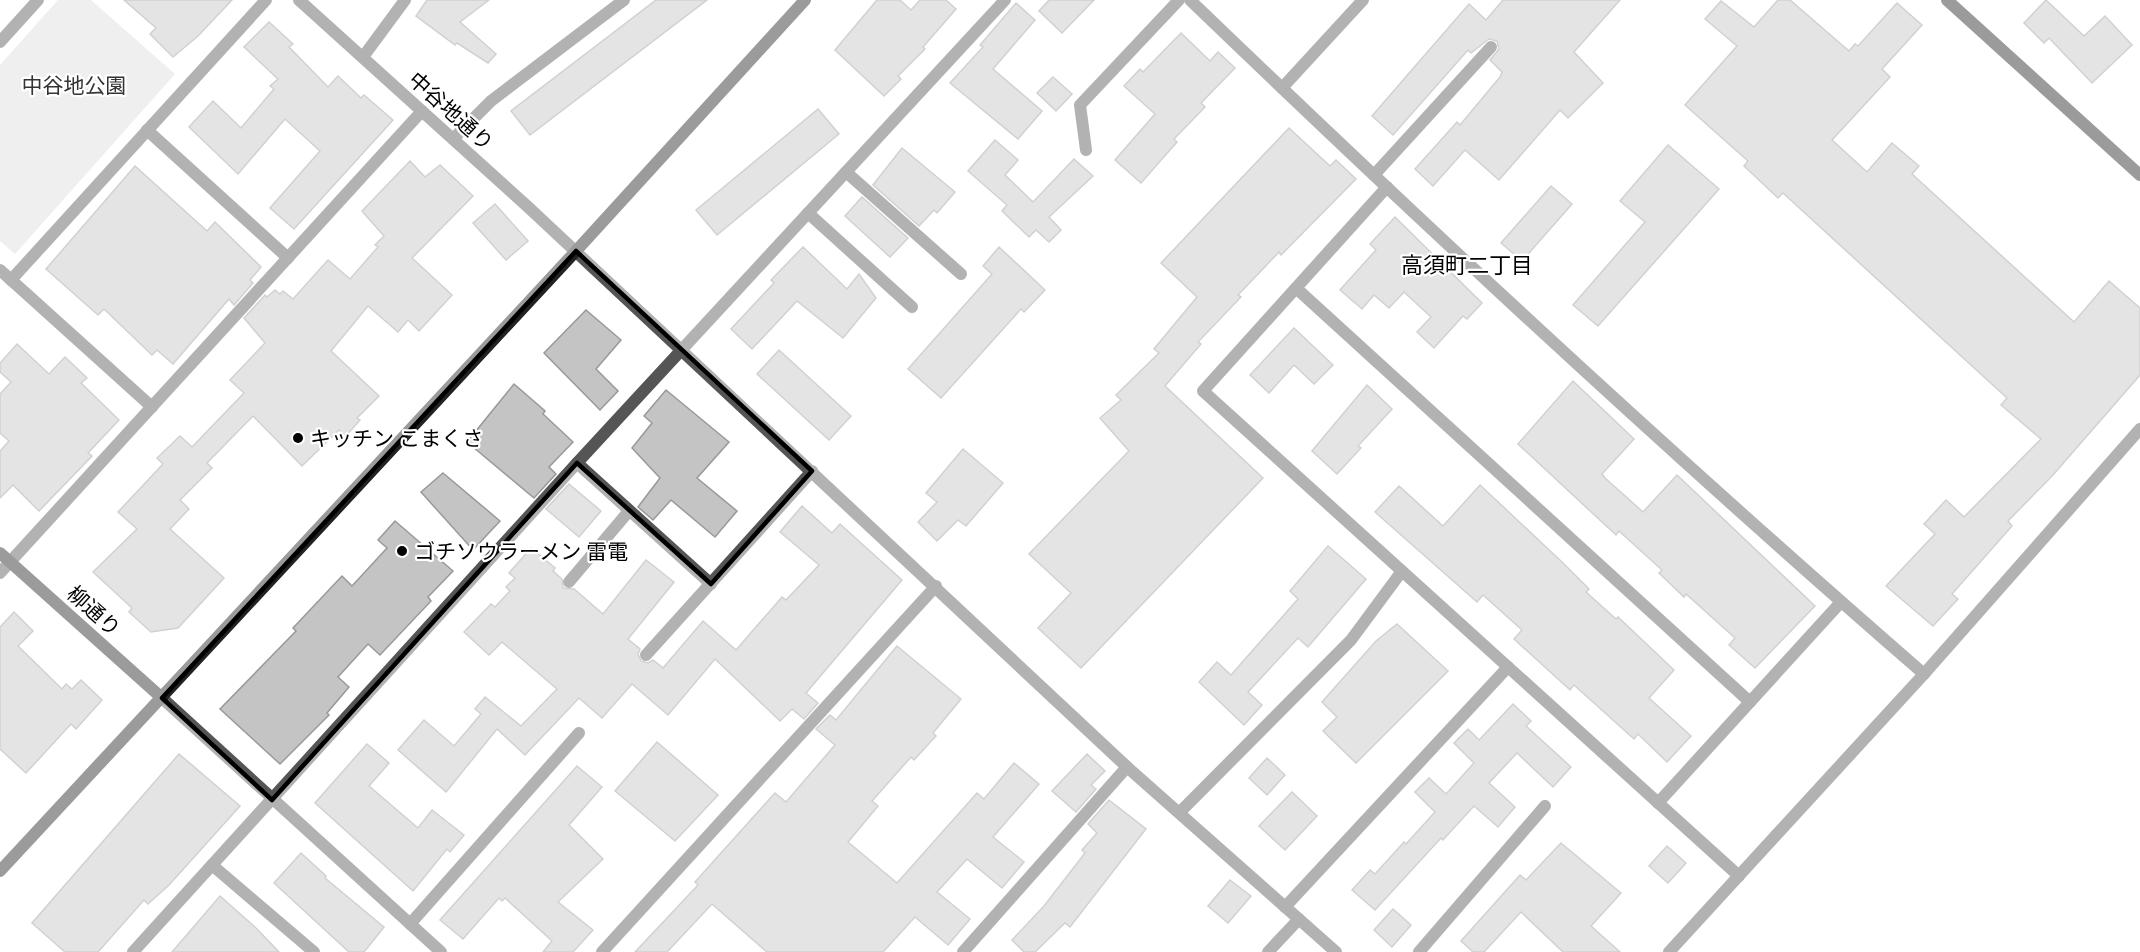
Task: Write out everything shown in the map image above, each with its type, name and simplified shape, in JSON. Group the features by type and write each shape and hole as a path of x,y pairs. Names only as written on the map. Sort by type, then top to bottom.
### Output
{"street":[{"path":"0,42 38,0"},
{"path":"11,280 266,0"},
{"name":"中谷地通り","path":"299,0 576,251 1127,767 1336,952"},
{"path":"363,57 405,0"},
{"path":"453,139 491,101 624,0"},
{"path":"0,871 576,251 805,0"},
{"path":"133,952 577,463 846,172 884,135 1005,0"},
{"path":"1086,150 1080,105 1179,0"},
{"path":"1190,0 1374,176 1841,602 1924,674"},
{"path":"1282,88 1363,0"},
{"path":"1947,0 2140,176"},
{"path":"1374,176 1491,47"},
{"path":"0,573 422,111"},
{"path":"147,130 288,258"},
{"path":"846,172 961,274"},
{"path":"1387,187 1203,391 1739,876"},
{"path":"808,213 912,307"},
{"path":"0,270 152,407"},
{"path":"1296,288 1750,702"},
{"path":"1669,952 1924,674 2140,429"},
{"path":"577,463 711,584"},
{"path":"646,655 812,471"},
{"path":"569,582 629,511"},
{"name":"柳通り","path":"0,553 162,698"},
{"path":"1180,812 1351,640 1402,572"},
{"path":"602,952 936,586"},
{"path":"1658,803 1841,602"},
{"path":"1285,907 1508,667"},
{"path":"162,698 441,952"},
{"path":"410,924 579,733"},
{"path":"963,952 1127,767"},
{"path":"1419,952 1545,806"},
{"path":"212,866 314,952"},
{"path":"1268,952 1299,919"}],"highlighted area":[{"path":"576,251 812,471 711,584 577,463 272,800 162,698"}],"green space":[{"name":"中谷地公園","path":"58,0 91,0 175,74 15,254 0,241 0,65"}],"building":[{"path":"124,0 232,0 198,36 173,57 150,34 156,28"},
{"path":"427,0 489,0 460,22 496,54 488,63 457,43 455,45 416,16"},
{"path":"656,0 707,0 530,135 511,111"},
{"path":"877,0 900,0 911,10 920,0 946,0 956,9 923,47 925,49 898,76 901,79 884,96 835,50"},
{"path":"1049,0 1094,0 1062,33 1039,11"},
{"path":"1503,0 1620,0 1574,52 1603,83 1568,118 1560,110 1499,180 1465,150 1433,186 1415,169 1457,122 1460,125 1500,77 1502,72 1490,60 1499,49 1497,41 1489,39 1471,53 1468,50 1393,135 1372,116 1469,4 1486,20"},
{"path":"1778,0 1790,0 1849,51 1855,44 1858,46 1897,3 1922,25 1882,69 1890,77 1832,140 1867,172 1892,143 1919,166 1912,174 2074,322 2109,281 2140,308 2140,375 2053,475 2008,521 2012,526 1952,594 1958,599 1933,626 1886,586 1935,534 1924,524 1946,500 1964,517 2041,439 2001,405 2007,398 1783,193 1778,198 1744,166 1748,161 1685,105 1737,46 1705,19 1721,1 1754,27"},
{"path":"2046,0 2084,36 2105,16 2132,45 2092,83 2049,38 2044,43 2024,23"},
{"path":"1016,3 1035,20 993,69 1042,111 1018,139 950,83 983,47 980,45"},
{"path":"269,22 293,44 289,47 328,87 338,76 361,98 364,95 393,120 294,229 270,208 320,151 285,119 238,174 189,127 213,101 241,128 274,89 270,86 278,79 244,47"},
{"path":"1181,33 1210,61 1218,52 1235,68 1201,103 1205,107 1174,139 1177,142 1141,183 1115,160 1155,114 1124,86 1140,69 1143,72"},
{"path":"1053,77 1072,94 1056,111 1037,93"},
{"path":"818,109 839,134 717,235 696,210"},
{"path":"1289,128 1330,166 1336,160 1356,179 1281,255 1279,252 1238,295 1241,297 1198,342 1201,344 1165,386 1263,478 1081,668 1038,628 1071,593 1029,554 1129,451 1100,418 1121,400 1116,395 1159,353 1154,349 1197,297 1161,263"},
{"path":"995,140 1018,160 1005,175 1033,202 1074,159 1093,176 1049,217 1061,230 1049,242 1036,230 1029,237 1002,211 1007,205 968,171"},
{"path":"1668,145 1719,189 1598,326 1573,305 1645,222 1620,201"},
{"path":"902,148 955,192 937,213 934,210 919,226 873,185"},
{"path":"410,161 425,177 440,165 473,196 412,258 452,295 419,331 408,320 398,332 368,306 331,351 379,396 357,418 360,420 346,436 339,430 302,466 253,416 207,463 212,468 180,500 189,509 170,529 224,578 178,628 151,632 129,612 132,608 93,572 137,529 118,512 163,464 157,458 180,436 192,447 244,393 230,380 265,343 244,318 265,295 267,297 275,290 280,294 283,291 293,299 328,260 350,279 378,247 375,245 384,236 362,211"},
{"path":"135,166 207,231 215,222 261,267 250,280 253,283 234,305 229,299 173,364 157,350 152,355 104,309 98,315 46,269"},
{"path":"1551,186 1572,204 1522,261 1501,243"},
{"path":"862,197 908,238 890,257 845,216"},
{"path":"495,204 528,241 506,260 473,223"},
{"path":"1395,217 1482,303 1467,319 1463,316 1434,348 1417,332 1431,317 1404,292 1389,308 1374,295 1362,309 1340,290 1376,250 1370,244"},
{"path":"803,247 847,289 859,274 876,298 843,338 797,301 752,349 731,329 774,283 771,280"},
{"path":"999,247 1045,290 1024,312 1021,309 941,398 908,369 992,274 983,266"},
{"path":"586,310 621,340 596,369 618,391 600,410 544,353"},
{"path":"1294,328 1333,365 1314,384 1294,365 1269,393 1250,375"},
{"path":"17,344 49,374 65,357 87,378 81,383 119,420 88,453 92,456 39,511 13,485 0,498 0,451 9,441 0,433 0,394 11,382 0,372 0,363"},
{"path":"779,350 851,416 829,440 757,374"},
{"path":"1573,381 1634,439 1602,474 1605,478 1643,512 1677,475 1815,606 1755,668 1729,645 1735,638 1686,594 1684,597 1659,573 1662,570 1619,531 1616,535 1518,444"},
{"path":"514,384 545,411 543,414 573,442 549,467 556,474 534,498 467,442"},
{"path":"1367,385 1392,409 1358,446 1361,448 1337,474 1312,451"},
{"path":"666,390 729,442 697,478 737,511 715,537 671,500 653,520 638,507 660,478 632,448 652,423 644,416"},
{"path":"963,449 1003,483 966,526 958,520 937,541 918,522 937,502 926,493"},
{"path":"443,473 500,521 473,550 421,492"},
{"path":"569,484 601,511 579,537 546,509"},
{"path":"1480,485 1589,589 1586,592 1616,619 1618,617 1674,670 1649,698 1691,736 1667,762 1638,734 1634,739 1574,685 1570,690 1514,639 1522,630 1483,595 1477,602 1375,512 1399,486 1443,526"},
{"path":"802,506 832,533 840,524 902,580 806,693 818,703 804,719 792,709 780,721 715,659 668,715 632,684 602,718 579,698 525,755 497,729 446,792 398,750 424,720 454,746 481,714 475,709 485,697 521,726 557,689 502,642 489,655 464,632 491,604 495,607 510,591 506,587 515,578 509,573 531,548 555,568 553,571 562,579 563,588 574,589 603,614 646,560 674,582 628,639 640,649 638,654 641,661 648,663 653,660 663,668 703,621 736,650 782,597 786,600 819,565 780,532"},
{"path":"395,521 453,571 428,597 431,601 380,655 368,644 338,677 349,687 327,713 329,715 280,764 220,709 296,631 293,628 342,576 352,586 387,548 378,540"},
{"path":"1328,546 1366,579 1308,647 1298,638 1248,692 1262,705 1244,725 1199,682 1217,662 1231,675 1298,599 1290,591"},
{"path":"14,612 33,631 18,646 62,689 66,684 72,689 81,680 102,700 76,729 71,724 26,773 0,749 0,627"},
{"path":"1397,624 1448,671 1356,763 1323,731 1337,717 1322,702 1376,641"},
{"path":"897,646 961,699 933,733 936,736 914,760 911,757 872,801 878,806 848,842 897,883 977,793 984,799 1014,763 1039,784 993,837 1024,862 1002,888 967,859 937,892 970,919 948,945 915,917 883,952 767,952 712,904 667,952 635,952 698,885 695,882 775,793 786,802 835,745 816,729 830,715 836,720"},
{"path":"1513,704 1531,721 1526,726 1571,767 1553,787 1517,753 1489,783 1515,807 1498,827 1474,806 1443,840 1441,838 1375,910 1352,890 1370,870 1375,874 1435,812 1415,792 1429,778 1446,794 1474,763 1454,743 1468,729 1479,740"},
{"path":"657,742 718,795 675,841 615,791"},
{"path":"367,744 389,763 369,786 418,828 432,810 464,835 450,852 447,849 413,891 315,803"},
{"path":"179,754 240,806 169,885 148,904 144,900 98,952 65,952 32,923"},
{"path":"1087,754 1105,771 1091,785 1096,789 1076,812 1052,791"},
{"path":"1267,758 1285,775 1267,795 1249,778"},
{"path":"577,766 602,787 569,825 603,859 558,902 593,930 573,952 543,952 552,941 505,898 502,901 499,898 463,939 440,920"},
{"path":"1292,792 1317,816 1285,850 1259,826"},
{"path":"1109,800 1146,829 1070,927 1065,923 1035,952 1024,952 1012,940 1044,906 1085,853 1082,850 1097,833 1088,824"},
{"path":"1561,843 1621,893 1591,926 1620,952 1563,952 1521,912 1484,952 1473,952 1461,941 1520,875 1526,880"},
{"path":"1667,846 1686,863 1668,883 1649,866"},
{"path":"301,853 326,876 325,878 384,927 364,952 349,952 274,883"},
{"path":"1230,880 1251,896 1228,923 1208,906"},
{"path":"220,896 257,929 279,952 172,952"},
{"path":"1393,909 1411,925 1392,947 1374,930"}],"place":[{"name":"キッチン こまくさ","path":"298,438"},
{"name":"ゴチソウラーメン 雷電","path":"402,551"}],"district":[{"name":"高須町二丁目","path":"1467,265"}]}
